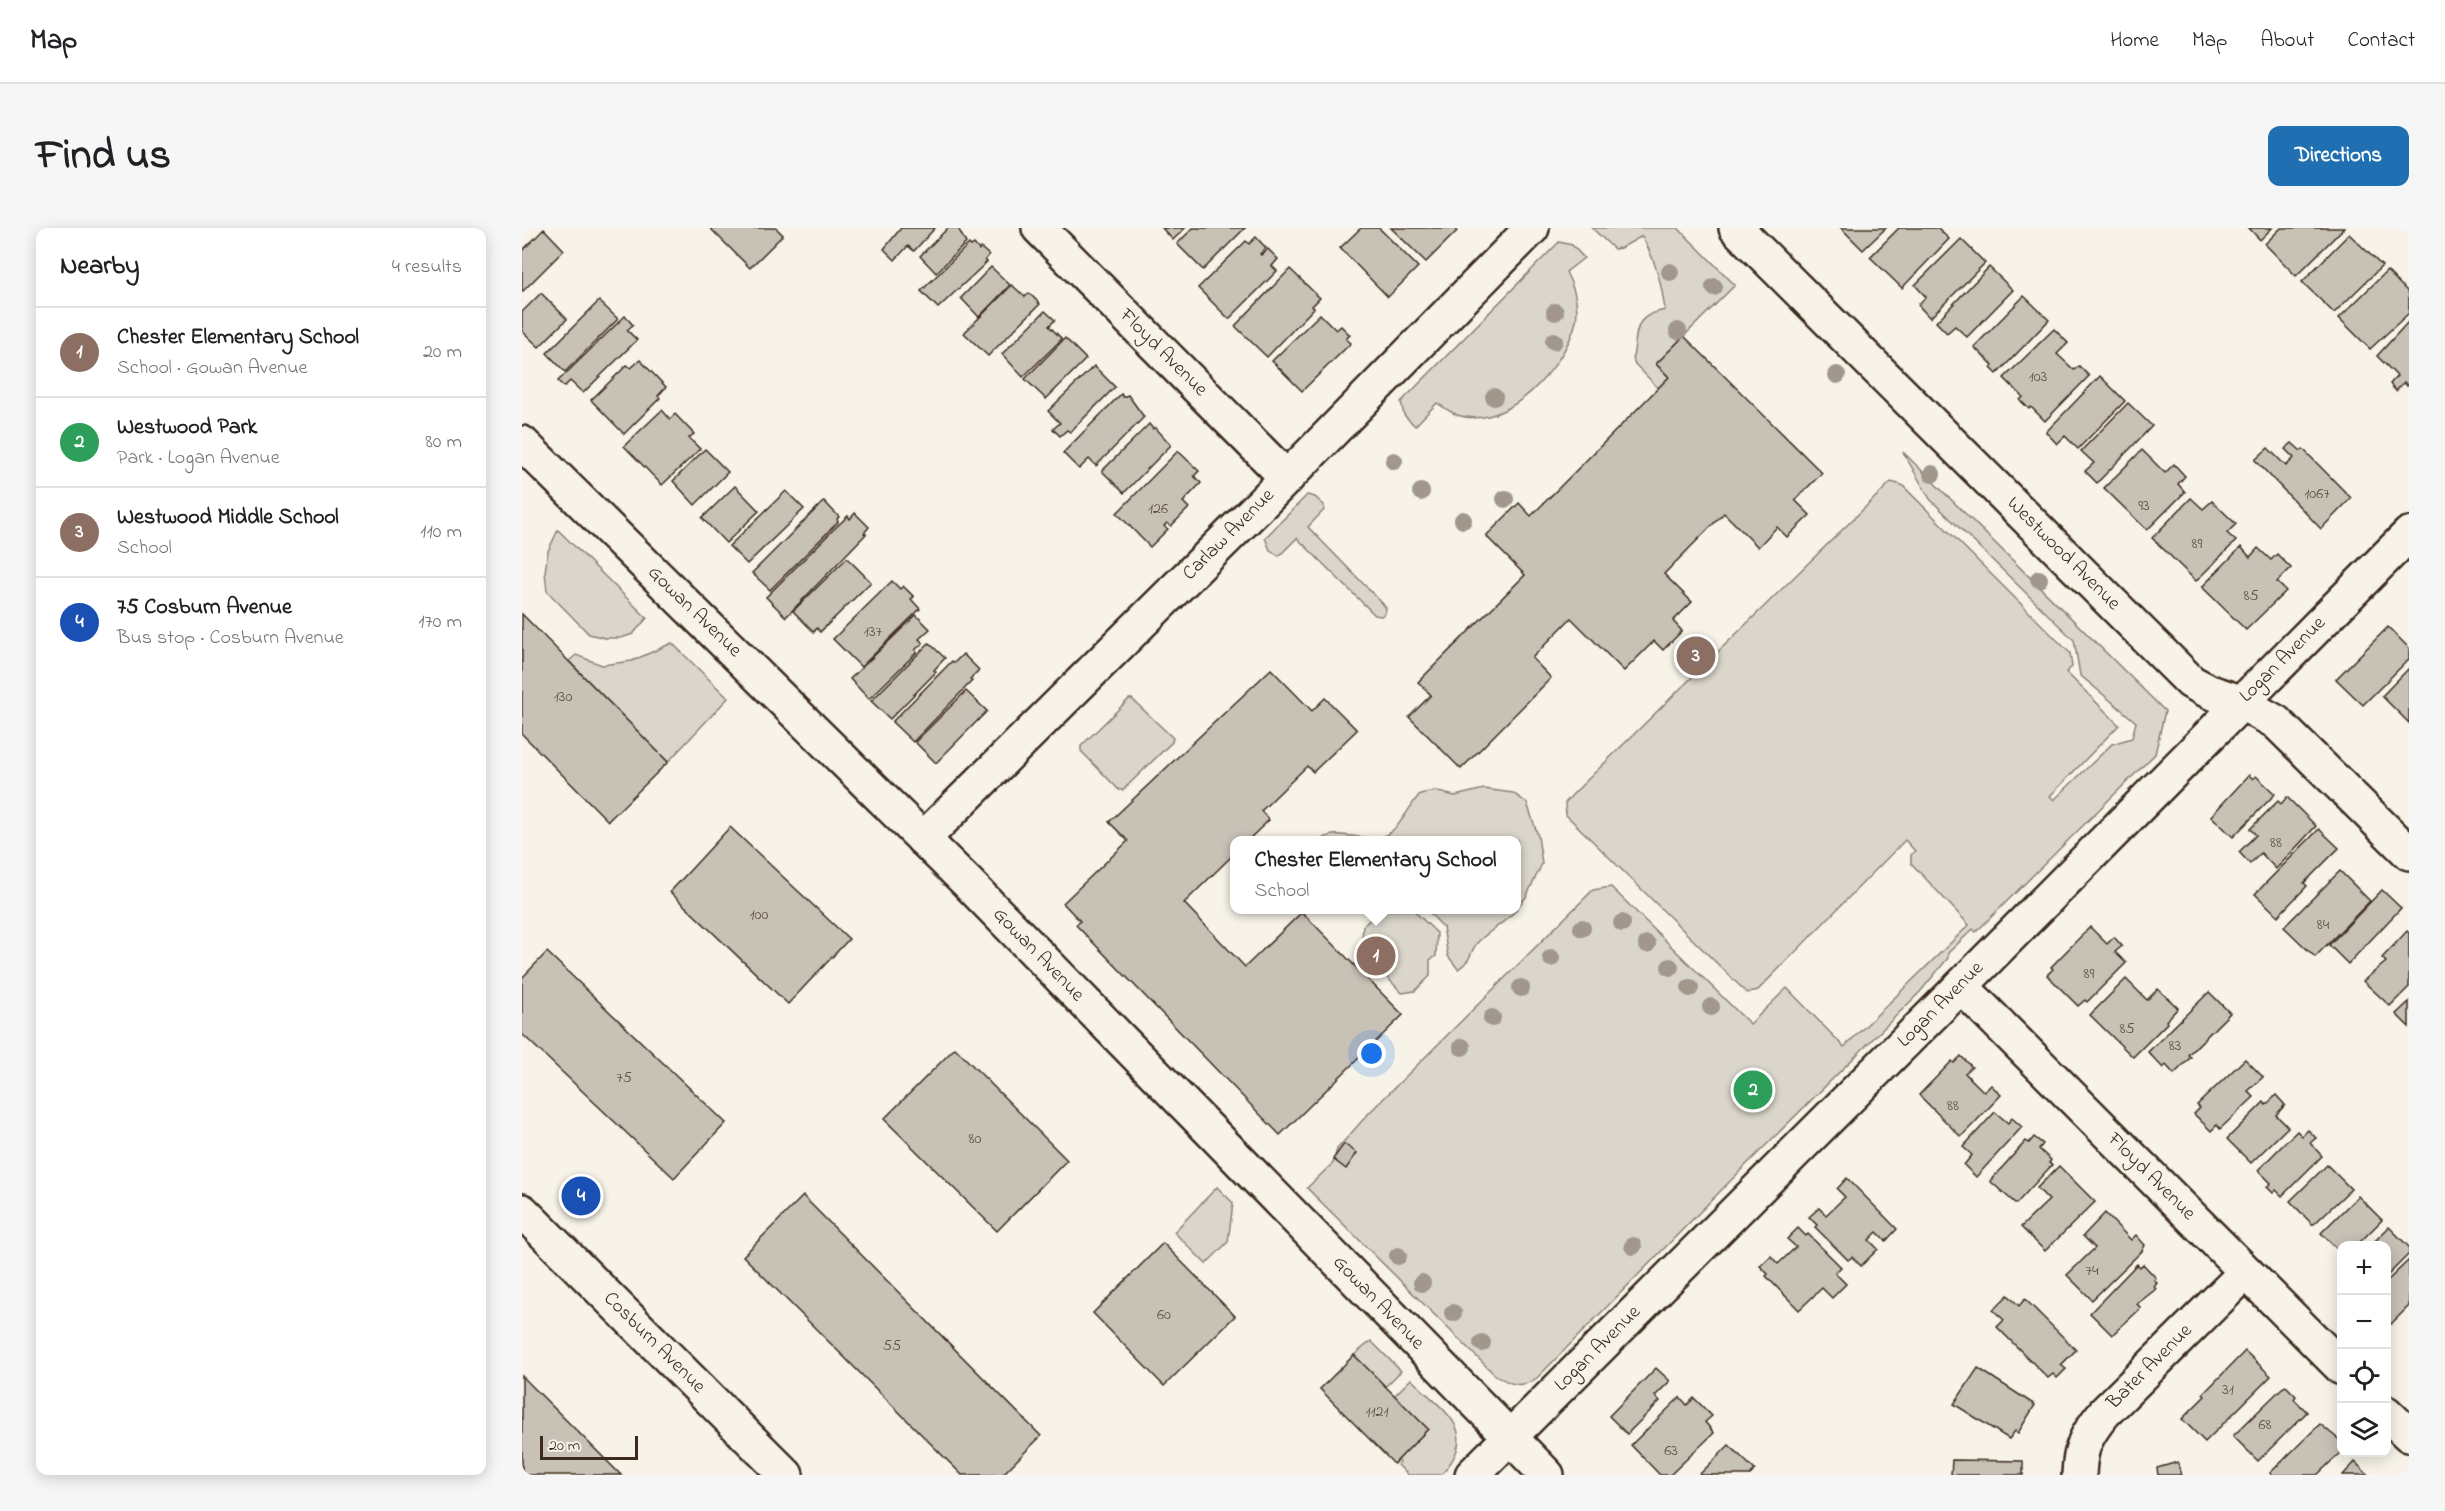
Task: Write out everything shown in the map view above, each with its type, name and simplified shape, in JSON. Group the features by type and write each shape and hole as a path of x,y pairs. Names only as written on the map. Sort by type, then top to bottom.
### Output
{"street":[{"name":"Floyd Avenue","path":"1039,228 1287,478"},
{"name":"Carlaw Avenue","path":"923,839 1287,478 1532,228"},
{"name":"Westwood Avenue","path":"1736,228 2191,682 2210,693 2240,702 2276,722 2409,853"},
{"name":"Gowan Avenue","path":"522,444 923,839 1547,1475"},
{"name":"Logan Avenue","path":"1472,1475 2409,534"},
{"name":"Floyd Avenue","path":"1961,986 2337,1363"},
{"name":"Cosburn Avenue","path":"522,1211 786,1475"},
{"name":"Bater Avenue","path":"2079,1475 2079,1455 2088,1433 2104,1413 2246,1272"},
{"path":"2391,1418 2409,1435"}],"shaded area":[{"path":"1592,228 1678,228 1735,285 1656,364 1669,377 1658,388 1634,363 1633,357 1637,331 1642,320 1665,310 1660,281 1651,254 1642,236 1621,248 1614,249"},
{"path":"1559,242 1572,245 1584,258 1566,272 1575,296 1576,321 1560,357 1547,375 1532,391 1496,414 1476,418 1457,415 1437,403 1415,426 1404,415 1401,402"},
{"path":"1903,452 2165,711 2155,754 1976,932 1973,929 1948,953 1948,958 1920,992 1538,1377 1521,1384 1505,1381 1494,1374 1307,1188 1333,1163 1337,1149 1369,1113 1593,890 1611,887 1750,1024 1787,988 1844,1047 1969,925 1911,863 1911,855 1915,851 1905,840 1758,990 1747,993 1566,815 1565,803 1574,793 1891,482 1902,485 2070,653 2072,667 2066,672 2119,725 2050,796 2054,800 2112,744 2132,738 2136,722 2080,675 2074,640 1930,499"},
{"path":"1307,495 1315,497 1324,505 1324,510 1308,527 1383,604 1386,608 1385,613 1381,616 1375,615 1297,538 1279,556 1270,550 1265,538"},
{"path":"558,530 647,618 633,634 621,638 605,638 589,634 547,591 545,572 548,551"},
{"path":"672,643 728,698 668,762 569,661 576,655 602,665 632,661"},
{"path":"1129,699 1132,699 1173,738 1172,742 1123,790 1119,790 1081,751 1081,746"},
{"path":"1484,789 1513,793 1527,803 1538,836 1542,864 1521,903 1521,836 1383,836 1400,822 1420,794 1434,791 1455,796"},
{"path":"1376,914 1417,914 1437,933 1436,956 1430,960 1430,976 1415,991 1402,993 1361,950 1363,926"},
{"path":"1431,914 1512,914 1478,942 1467,962 1458,969 1448,956 1443,927"},
{"path":"1217,1187 1233,1203 1228,1242 1206,1264 1174,1232"},
{"path":"1371,1341 1401,1371 1385,1387 1354,1355"},
{"path":"1411,1379 1446,1412 1454,1422 1458,1434 1458,1446 1453,1459 1441,1475 1408,1475 1398,1465 1400,1462 1398,1460 1428,1429 1394,1396"}],"building":[{"path":"710,228 776,228 783,235 750,268"},
{"path":"901,228 935,228 914,251 908,246 895,260 884,249"},
{"path":"948,228 958,228 966,243 936,273 920,256"},
{"path":"1162,228 1185,228 1173,240"},
{"path":"1193,228 1245,228 1203,270 1177,244"},
{"path":"1361,228 1379,228 1418,267 1388,297 1340,248"},
{"path":"1391,228 1454,228 1457,231 1426,262"},
{"path":"1841,228 1886,228 1863,250"},
{"path":"1899,228 1938,228 1949,239 1902,288 1870,257"},
{"path":"2249,228 2272,228 2260,240"},
{"path":"2281,228 2344,228 2296,276 2265,244"},
{"path":"544,229 564,250 522,292 522,251"},
{"path":"2349,234 2382,266 2334,313 2302,282"},
{"path":"1256,237 1266,248 1261,255 1268,249 1278,259 1272,266 1277,271 1229,319 1198,288 1246,241 1249,244"},
{"path":"1961,239 1985,263 1930,318 1918,305 1926,297 1915,285"},
{"path":"969,244 971,246 974,244 979,250 981,248 989,255 985,260 987,262 938,308 921,291"},
{"path":"991,267 1010,285 979,317 961,298"},
{"path":"1989,267 2013,290 1967,337 1955,326 1947,333 1936,322"},
{"path":"1290,269 1320,298 1312,306 1314,308 1267,357 1235,326"},
{"path":"2387,271 2409,293 2409,313 2370,349 2339,318"},
{"path":"1012,285 1025,297 1029,293 1040,304 988,356 964,333"},
{"path":"541,293 567,319 539,347 522,331 522,312"},
{"path":"2024,296 2049,320 1997,374 1991,368 1993,365 1974,347"},
{"path":"599,301 618,319 565,372 547,353"},
{"path":"1045,311 1055,320 1049,326 1062,339 1023,377 1002,354"},
{"path":"1320,314 1336,330 1341,326 1350,335 1346,339 1351,343 1302,391 1272,361"},
{"path":"625,316 633,325 627,330 637,340 583,393 570,381 564,387 558,381"},
{"path":"2409,321 2409,384 2407,386 2404,382 2396,391 2390,384 2397,376 2377,356"},
{"path":"2054,329 2068,343 2057,354 2074,370 2079,366 2089,376 2045,421 2020,400 2023,397 2004,378"},
{"path":"1684,336 1822,473 1795,500 1810,515 1787,537 1777,527 1758,547 1724,513 1664,574 1692,602 1673,621 1682,631 1663,650 1654,641 1624,671 1571,618 1532,658 1551,678 1461,769 1409,717 1431,695 1418,682 1525,575 1486,536 1519,503 1531,516 1669,377 1656,364"},
{"path":"1065,338 1086,359 1046,399 1025,379"},
{"path":"640,360 666,387 658,396 660,398 624,434 591,400 627,365 631,368"},
{"path":"1094,366 1115,387 1070,432 1067,430 1060,436 1053,429 1060,423 1048,411"},
{"path":"2100,376 2125,401 2078,449 2065,436 2057,444 2046,432"},
{"path":"1121,394 1123,397 1128,395 1144,417 1096,466 1089,459 1079,469 1063,453"},
{"path":"2128,403 2152,426 2097,483 2085,471 2094,463 2081,451"},
{"path":"662,410 670,419 675,414 694,434 689,438 700,449 662,485 624,446"},
{"path":"1149,424 1153,429 1155,427 1171,445 1124,493 1102,471"},
{"path":"2292,443 2301,451 2303,449 2351,498 2321,529 2255,460 2268,448 2286,466 2294,458 2285,449"},
{"path":"705,449 728,472 695,505 673,481"},
{"path":"2142,450 2165,473 2174,464 2185,476 2178,484 2185,492 2147,530 2104,488"},
{"path":"1178,451 1199,471 1194,476 1201,483 1183,502 1189,508 1171,526 1167,523 1164,526 1168,529 1150,547 1117,513"},
{"path":"735,486 759,511 726,543 702,518"},
{"path":"786,491 804,509 747,564 729,546"},
{"path":"2191,498 2203,509 2212,501 2236,524 2227,533 2236,541 2196,581 2152,538"},
{"path":"824,501 839,517 838,522 770,590 752,573"},
{"path":"855,513 869,527 864,533 866,534 786,617 766,597 832,531 848,516 850,519"},
{"path":"2241,547 2250,557 2258,548 2271,560 2277,554 2291,568 2277,582 2286,591 2246,630 2202,587"},
{"path":"847,558 871,582 820,632 817,628 814,632 793,611"},
{"path":"892,581 900,589 903,586 914,597 911,599 920,609 861,667 833,639"},
{"path":"522,614 668,762 608,821 522,734"},
{"path":"916,615 930,629 919,639 923,643 915,650 917,652 869,699 850,679"},
{"path":"2388,627 2409,648 2409,659 2363,705 2336,679"},
{"path":"929,643 945,658 934,670 936,672 890,719 871,701"},
{"path":"963,654 979,670 970,679 972,681 913,742 892,722 952,661 954,663"},
{"path":"2409,668 2409,723 2382,696"},
{"path":"1271,669 1312,711 1325,698 1357,730 1313,772 1307,766 1261,811 1269,820 1252,836 1230,836 1230,858 1184,903 1245,967 1300,914 1304,914 1403,1015 1280,1135 1076,925 1080,921 1063,903 1128,841 1109,822"},
{"path":"966,691 987,711 936,763 915,742"},
{"path":"2249,775 2253,779 2256,776 2275,794 2233,837 2211,816"},
{"path":"2287,797 2316,826 2276,869 2261,853 2250,864 2239,852 2256,835 2250,829 2278,801 2281,804"},
{"path":"730,827 849,939 788,1004 670,892"},
{"path":"2319,829 2339,848 2304,883 2307,886 2278,916 2255,894"},
{"path":"2340,871 2370,901 2315,957 2284,927"},
{"path":"2382,890 2401,908 2348,964 2329,945"},
{"path":"2090,927 2107,944 2114,937 2122,946 2115,952 2126,963 2087,1002 2085,1000 2078,1006 2047,975 2053,969 2051,967"},
{"path":"2407,931 2409,933 2409,987 2390,1006 2363,981 2386,962 2382,958"},
{"path":"547,952 726,1123 674,1178 522,1034 522,978"},
{"path":"2126,979 2147,1000 2158,989 2178,1008 2166,1021 2167,1023 2133,1057 2090,1015"},
{"path":"2209,992 2230,1013 2188,1055 2191,1057 2174,1074 2166,1065 2163,1068 2148,1052"},
{"path":"2409,1002 2409,1027 2396,1014"},
{"path":"955,1048 1067,1160 997,1231 884,1119"},
{"path":"1961,1056 1972,1067 1965,1073 1984,1092 1991,1085 2001,1095 1961,1137 1919,1095 1952,1061 1954,1063"},
{"path":"2245,1059 2263,1077 2248,1091 2254,1097 2220,1129 2217,1125 2211,1131 2194,1114 2200,1108 2197,1105"},
{"path":"2276,1095 2285,1105 2276,1115 2288,1127 2251,1163 2227,1139 2264,1102 2266,1105"},
{"path":"1995,1112 2008,1123 2012,1118 2022,1127 1976,1177 1964,1165 1972,1155 1963,1147"},
{"path":"2308,1130 2316,1138 2310,1143 2322,1156 2282,1196 2276,1190 2273,1193 2267,1187 2271,1183 2258,1170 2297,1131 2302,1136"},
{"path":"2034,1137 2043,1144 2039,1149 2051,1160 2049,1163 2052,1165 2016,1204 1990,1181 2026,1141 2029,1143"},
{"path":"1344,1144 1357,1153 1346,1169 1333,1159"},
{"path":"2327,1165 2351,1189 2312,1224 2290,1201"},
{"path":"2059,1166 2095,1202 2045,1251 2021,1227 2049,1200 2037,1188"},
{"path":"1847,1178 1897,1229 1886,1241 1877,1232 1869,1240 1878,1249 1861,1266 1852,1257 1848,1260 1815,1227 1817,1225 1809,1217 1819,1208 1826,1215 1845,1197 1837,1189"},
{"path":"803,1196 1041,1436 1002,1475 962,1475 743,1256"},
{"path":"2358,1196 2382,1220 2361,1241 2337,1241 2337,1249 2321,1233"},
{"path":"2105,1213 2131,1240 2136,1235 2145,1245 2142,1251 2092,1300 2067,1275 2095,1248 2083,1236"},
{"path":"2389,1227 2409,1247 2409,1254 2391,1272 2391,1241 2375,1241"},
{"path":"1798,1228 1806,1236 1808,1234 1841,1267 1835,1273 1846,1284 1832,1298 1822,1288 1799,1310 1766,1276 1768,1274 1760,1266 1771,1256 1778,1264 1796,1247 1787,1239"},
{"path":"1163,1243 1235,1316 1164,1386 1093,1313"},
{"path":"2409,1260 2409,1306 2391,1324 2391,1295 2391,1277"},
{"path":"2137,1264 2140,1267 2143,1264 2156,1278 2154,1280 2157,1283 2154,1287 2156,1289 2137,1304 2141,1308 2112,1335 2090,1313"},
{"path":"2008,1295 2019,1306 2025,1299 2076,1350 2061,1365 2066,1369 2057,1378 2053,1374 2048,1378 1997,1327 2004,1320 1993,1310"},
{"path":"2245,1351 2271,1376 2205,1442 2182,1419"},
{"path":"1354,1355 1428,1429 1394,1464 1320,1389"},
{"path":"1656,1368 1670,1381 1655,1396 1660,1401 1627,1434 1609,1416"},
{"path":"1978,1368 2035,1405 2018,1433 2015,1431 2009,1439 1954,1404"},
{"path":"522,1376 621,1475 522,1475"},
{"path":"2286,1386 2296,1396 2294,1399 2307,1412 2258,1461 2233,1436"},
{"path":"1680,1397 1687,1405 1694,1398 1712,1416 1705,1422 1714,1433 1670,1475 1660,1475 1631,1445"},
{"path":"2320,1424 2337,1438 2337,1456 2317,1475 2272,1475 2270,1473"},
{"path":"1729,1445 1755,1470 1750,1475 1699,1475"},
{"path":"1952,1460 2023,1461 2023,1475 1951,1475"},
{"path":"2178,1462 2181,1475 2158,1475 2157,1468"},
{"path":"2355,1462 2368,1475 2343,1475"}],"place":[{"name":"Westwood Middle School","path":"1696,656"},
{"name":"Chester Elementary School","path":"1376,956"},
{"name":"Westwood Park","path":"1753,1090"},
{"name":"75 Cosburn Avenue","path":"581,1196"}]}
